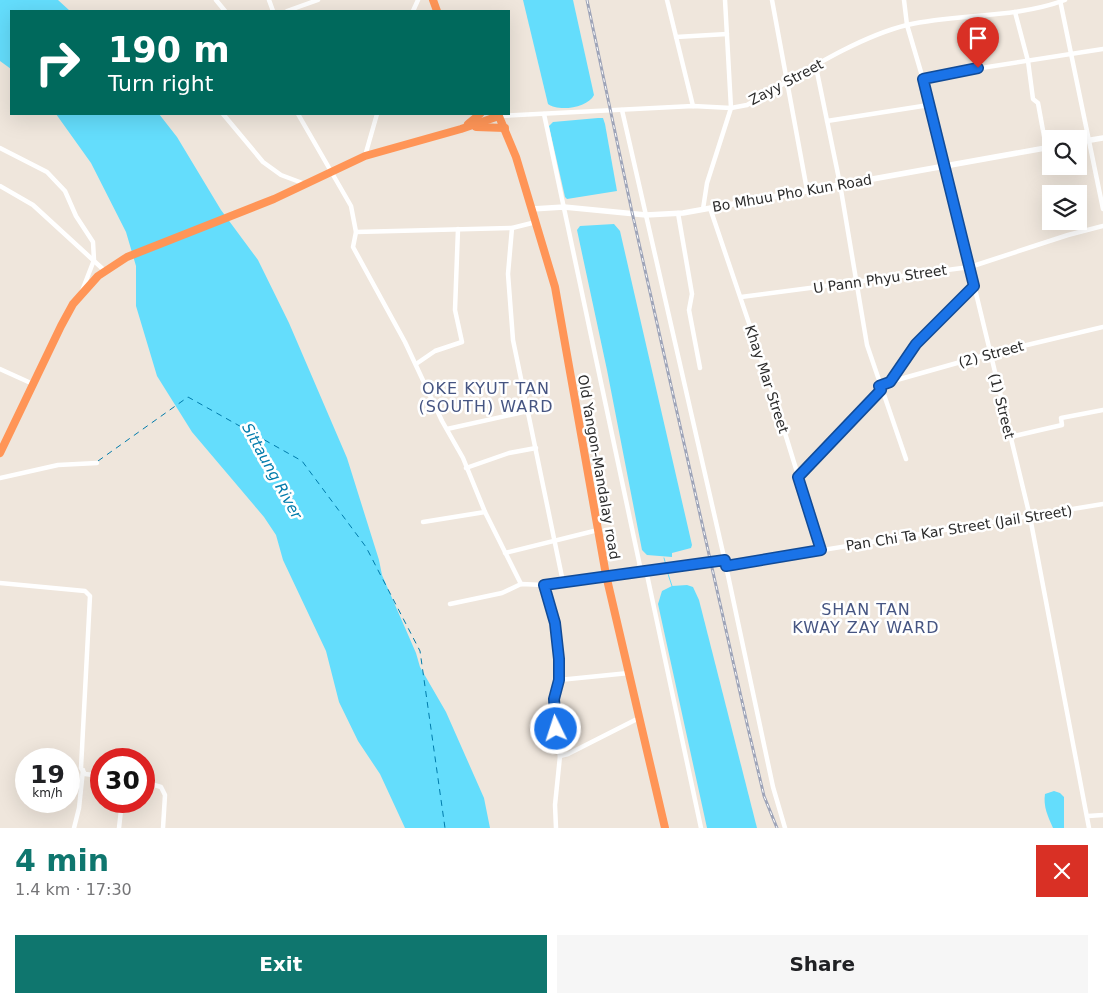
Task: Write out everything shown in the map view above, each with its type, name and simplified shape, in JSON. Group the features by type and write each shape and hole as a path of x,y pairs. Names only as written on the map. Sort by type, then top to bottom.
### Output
{"highway":[{"path":"461,129 479,115"},
{"path":"0,453 61,326 79,297 105,271 127,257 274,199 365,156 461,129 498,115"},
{"name":"Old Yangon-Mandalay road","path":"498,115 505,128 532,209 558,306 606,575 641,718 665,828"},
{"path":"461,129 505,128"}],"street":[{"path":"216,0 224,10"},
{"path":"290,10 318,0"},
{"path":"666,0 693,106"},
{"path":"703,209 707,183 731,108 726,0"},
{"path":"772,0 807,190"},
{"name":"(1) Street","path":"904,0 907,25 923,79 1030,517 1089,828"},
{"path":"1061,1 1103,209"},
{"name":"Zayy Street","path":"510,115 693,106 731,108 747,105 875,36 907,25 1015,12 1061,1"},
{"path":"1015,12 1028,61 1033,99 1038,103 1045,130"},
{"path":"676,37 727,34"},
{"path":"923,79 1103,49"},
{"path":"816,67 840,184 867,345 880,388 906,459"},
{"path":"827,121 929,105"},
{"path":"622,110 725,560 771,778 785,828"},
{"path":"544,114 701,828"},
{"path":"223,115 263,162 281,174 306,184"},
{"path":"299,115 351,206 356,232 353,247 416,364 521,584"},
{"path":"365,156 377,115"},
{"path":"1089,140 1103,138"},
{"path":"0,148 47,172 65,191 76,216 93,242 94,260 79,297"},
{"name":"Bo Mhuu Pho Kun Road","path":"532,209 564,207 646,215 678,213 1042,148"},
{"path":"0,186 33,205 105,271"},
{"name":"Khay Mar Street","path":"710,208 741,298 821,550"},
{"path":"678,213 692,294 689,310 700,368"},
{"path":"356,232 512,228 536,222"},
{"name":"U Pann Phyu Street","path":"741,298 970,267 1068,235 1103,226"},
{"path":"512,228 508,274 513,340 563,582"},
{"path":"416,364 435,351 462,342 455,310 458,229"},
{"path":"890,382 916,344 974,286"},
{"name":"(2) Street","path":"880,388 890,382 989,354 1103,327"},
{"path":"0,369 33,384"},
{"path":"798,477 880,388"},
{"path":"447,429 528,410"},
{"path":"1010,437 1062,425 1061,418 1103,410"},
{"path":"466,468 509,453 536,448"},
{"path":"0,478 58,465 96,463"},
{"name":"Pan Chi Ta Kar Street (Jail Street)","path":"726,566 1103,504"},
{"path":"422,522 485,512"},
{"path":"505,553 598,530"},
{"path":"450,604 502,593 521,584 544,585 725,560"},
{"path":"0,583 85,591 90,596 80,762 82,770 79,808 74,828"},
{"path":"544,585 555,623 559,659 559,680 554,699 556,744 560,756 555,805 556,828"},
{"path":"559,680 630,673"},
{"path":"560,756 568,754 641,718"},
{"path":"82,770 85,774 90,775"},
{"path":"155,785 161,787 165,795 163,828"},
{"path":"119,828 121,813"},
{"path":"1088,816 1103,815"}],"water":[{"path":"0,0 58,0 69,10 10,10 10,68 0,61"},
{"path":"523,0 573,0 594,95 586,103 565,108 548,104"},
{"name":"Sittaung River","path":"57,115 160,115 177,137 221,210 258,260 289,323 347,458 382,575 416,653 420,667 446,712 484,798 490,828 405,828 380,774 358,741 339,702 326,651 283,560 276,535 264,517 192,432 157,376 136,306 136,266 126,232 91,163"},
{"path":"603,118 605,124 617,191 567,199 549,126 553,122"},
{"path":"614,224 620,231 692,545 691,548 672,553 672,557 647,555 642,550 607,370 577,230 580,226"},
{"path":"687,585 693,587 699,600 757,828 707,828 658,604 662,591 672,586"},
{"path":"1054,791 1064,797 1064,828 1053,828 1046,811 1045,794"}],"waterway":[{"path":"664,558 666,565"},
{"path":"667,571 672,586"}],"ferry route":[{"path":"98,461 188,397 302,461 366,547 420,651 445,828"}],"railway":[{"path":"587,0 632,212 748,728 764,796 777,828"}],"district":[{"name":"OKE KYUT TAN (SOUTH) WARD","path":"486,397"},
{"name":"SHAN TAN KWAY ZAY WARD","path":"866,618"}],"route":[{"path":"556,729 554,699 556,685 559,680 559,659 555,623 544,585 725,560 726,566 821,550 798,477 881,390 879,386 890,382 916,344 974,286 923,79 978,68"}]}
